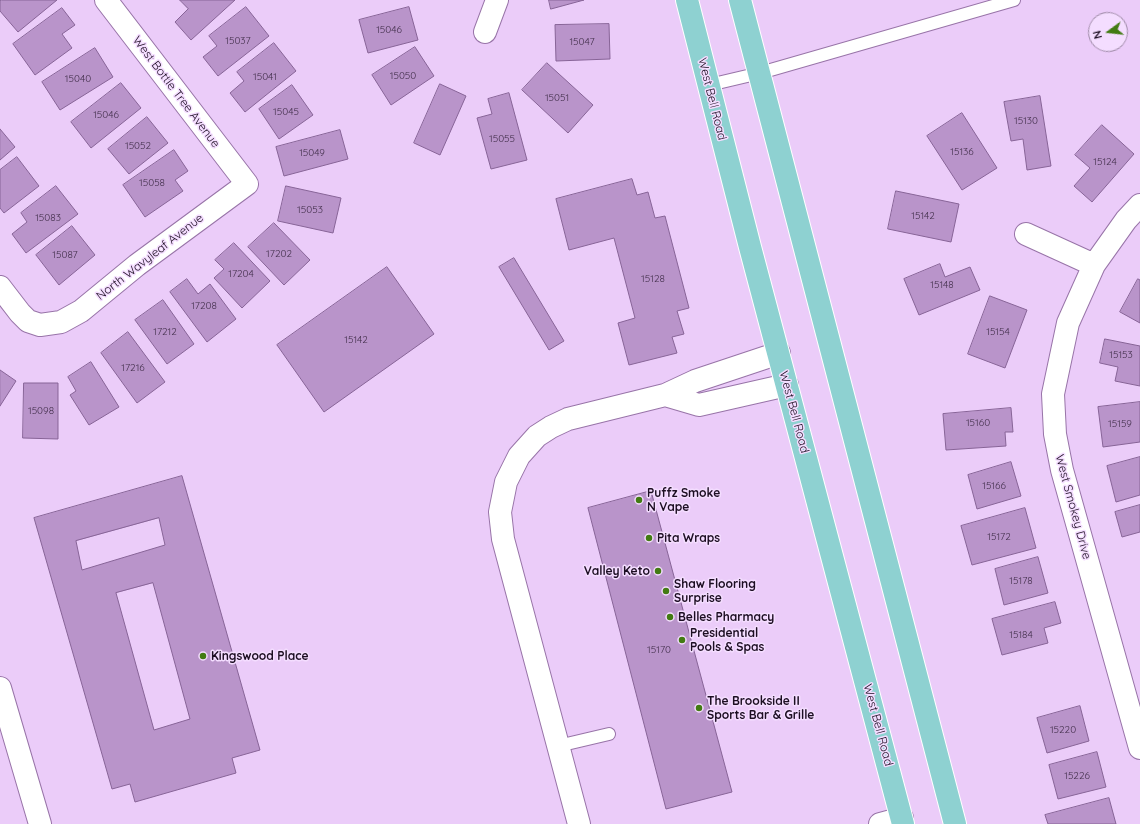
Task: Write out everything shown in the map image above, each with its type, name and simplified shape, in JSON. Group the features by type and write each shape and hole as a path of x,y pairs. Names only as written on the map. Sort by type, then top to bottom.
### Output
{"main road":[{"name":"West Bell Road","path":"687,0 750,247 903,821"},
{"path":"740,0 955,824"}],"street":[{"path":"485,32 497,0"},
{"name":"West Bottle Tree Avenue","path":"115,3 247,184"},
{"name":"North Wavyleaf Avenue","path":"0,286 25,319 40,325 61,322 81,311 136,265 247,184"},
{"name":"West Smokey Drive","path":"1140,205 1126,220 1094,265 1068,323 1053,394 1055,434 1062,470 1140,748"},
{"path":"1026,234 1094,265"},
{"path":"579,824 503,539 500,512 506,482 519,456 537,436 568,419 665,395 695,381 779,354"},
{"path":"665,395 699,405 787,385"},
{"path":"0,688 40,824"},
{"path":"880,824 903,821"}],"lane":[{"path":"709,86 760,73 1014,0"},
{"path":"558,746 609,734"}],"building":[{"path":"57,0 18,32 0,11 0,1"},
{"path":"180,0 235,0 191,40 175,22 188,9"},
{"path":"549,0 584,0 551,9"},
{"path":"246,7 269,36 218,76 203,57 217,46 209,36"},
{"path":"409,7 418,40 368,53 359,20"},
{"path":"62,8 75,25 62,34 72,48 35,75 13,44"},
{"path":"609,24 610,59 556,61 555,25"},
{"path":"274,43 296,71 245,112 230,93 244,81 237,72"},
{"path":"415,47 434,76 391,105 372,75"},
{"path":"95,48 113,77 60,110 42,82"},
{"path":"547,63 593,105 568,133 522,90"},
{"path":"121,83 141,108 91,148 71,122"},
{"path":"440,84 466,96 440,155 414,143"},
{"path":"292,85 313,115 279,139 259,109"},
{"path":"509,93 527,160 491,169 477,118 492,114 488,99"},
{"path":"1040,96 1051,166 1027,170 1023,139 1011,141 1004,102"},
{"path":"962,113 997,168 962,190 927,136"},
{"path":"147,117 168,143 129,174 108,149"},
{"path":"1102,125 1134,154 1092,202 1074,186 1090,168 1075,155"},
{"path":"0,129 15,147 0,160"},
{"path":"340,130 348,159 284,176 276,147"},
{"path":"174,150 188,171 175,180 183,191 145,217 123,185"},
{"path":"17,157 39,186 4,213 0,208 0,170"},
{"path":"632,179 637,195 648,192 655,218 665,216 689,308 677,311 684,334 672,337 677,353 629,365 618,323 635,318 614,238 569,250 556,199"},
{"path":"56,186 78,214 26,253 12,234 27,222 21,213"},
{"path":"286,186 341,198 333,233 278,221"},
{"path":"896,191 959,204 951,242 888,229"},
{"path":"274,223 310,260 284,285 248,247"},
{"path":"72,226 95,255 59,285 36,255"},
{"path":"234,243 270,281 242,308 214,278 224,269 215,260"},
{"path":"514,258 564,341 549,350 499,267"},
{"path":"940,264 945,277 970,267 980,290 919,315 904,279"},
{"path":"387,267 434,334 324,412 277,345"},
{"path":"187,279 198,294 210,284 236,319 207,342 170,292"},
{"path":"1138,279 1140,280 1140,323 1120,312"},
{"path":"990,296 1027,310 1005,368 968,354"},
{"path":"163,300 194,344 167,364 135,320"},
{"path":"128,332 165,382 137,403 101,353"},
{"path":"1105,339 1140,346 1140,386 1115,381 1118,367 1100,363"},
{"path":"91,362 119,407 89,425 70,395 76,391 68,377"},
{"path":"0,370 16,381 0,406"},
{"path":"24,383 58,383 58,439 23,438"},
{"path":"1140,402 1140,442 1103,447 1098,407"},
{"path":"1011,408 1013,432 1005,432 1006,446 946,450 943,414"},
{"path":"1140,457 1140,495 1116,502 1107,466"},
{"path":"1011,462 1021,496 977,509 968,475"},
{"name":"Kingswood Place","path":"182,476 260,750 232,758 236,773 135,802 130,784 112,789 34,518","holes":["159,518 165,545 82,570 76,541","153,583 190,719 154,730 116,593"]},
{"path":"651,491 732,792 666,809 588,508"},
{"path":"1140,505 1140,532 1122,537 1115,512"},
{"path":"1025,508 1036,548 972,565 961,526"},
{"path":"1038,557 1048,593 1004,605 995,569"},
{"path":"1055,602 1061,623 1044,628 1048,643 1002,655 992,619"},
{"path":"1080,706 1089,741 1047,753 1037,718"},
{"path":"1097,752 1106,787 1058,799 1049,765"},
{"path":"1109,798 1116,824 1048,824 1045,815"}],"place":[{"name":"Puffz Smoke N Vape","path":"639,500"},
{"name":"Pita Wraps","path":"649,538"},
{"name":"Valley Keto","path":"658,571"},
{"name":"Shaw Flooring Surprise","path":"666,591"},
{"name":"Belles Pharmacy","path":"670,617"},
{"name":"Presidential Pools & Spas","path":"682,640"},
{"name":"Kingswood Place","path":"203,656"},
{"name":"The Brookside II Sports Bar & Grille","path":"699,708"}]}
